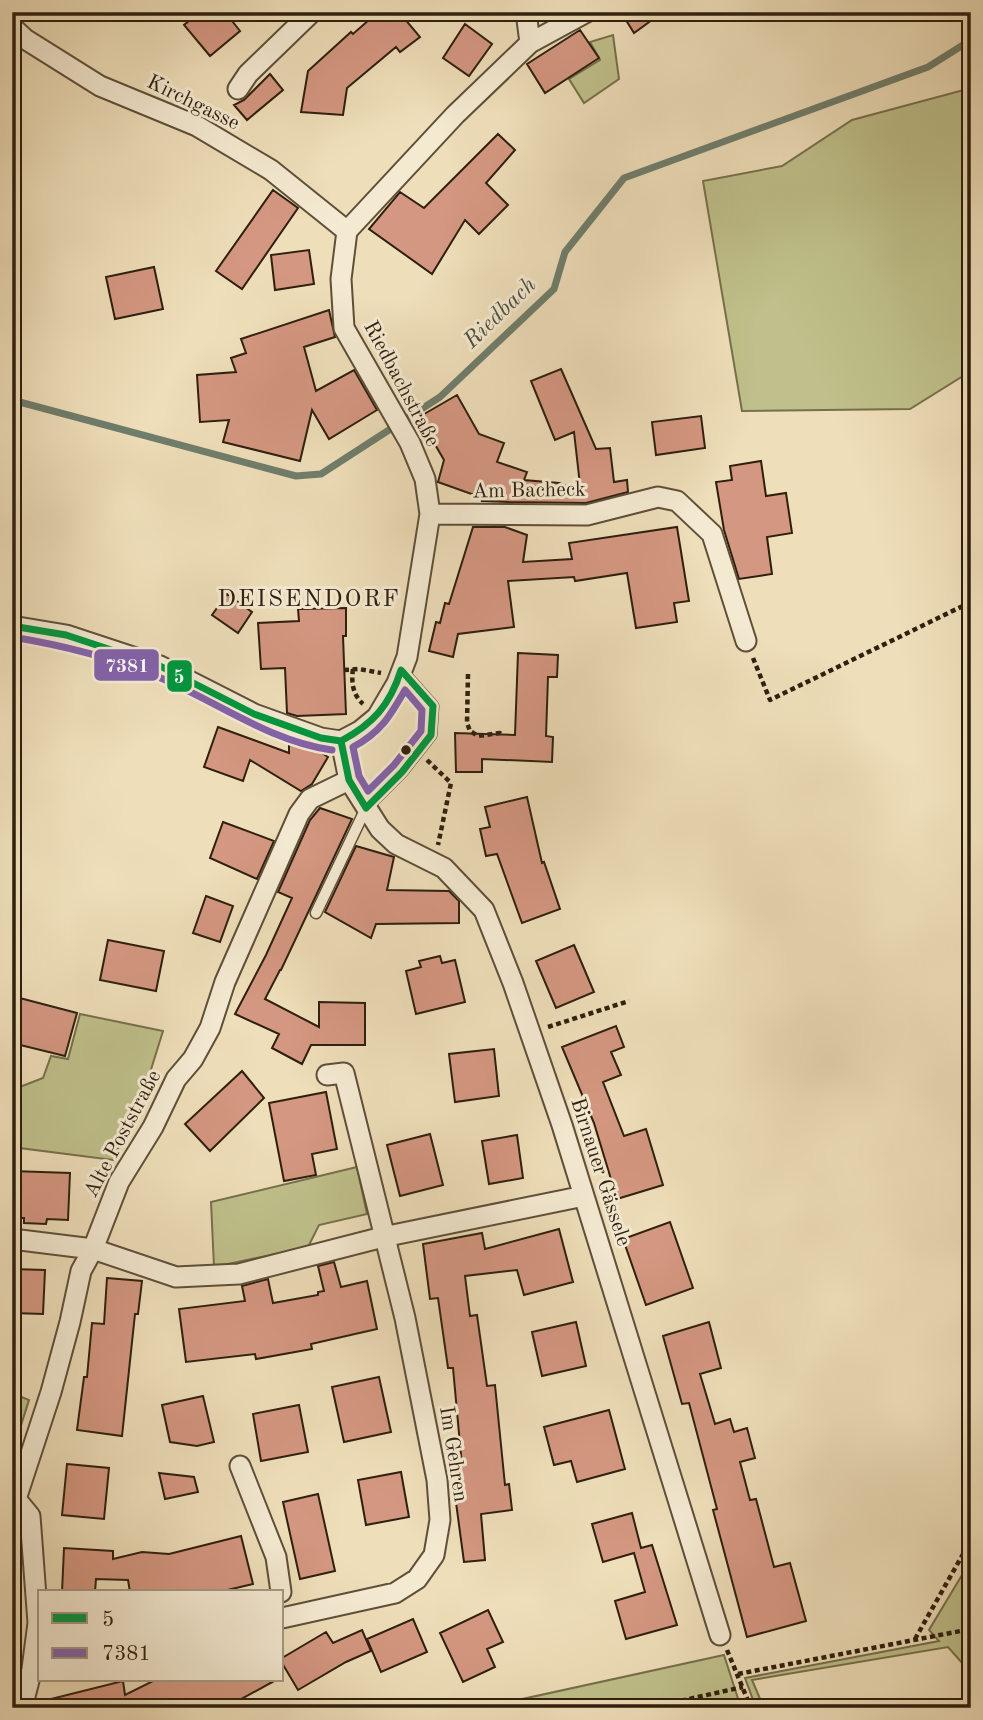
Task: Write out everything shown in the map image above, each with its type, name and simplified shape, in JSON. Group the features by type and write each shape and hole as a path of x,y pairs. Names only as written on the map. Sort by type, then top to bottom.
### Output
{"street":[{"path":"238,89 248,74 312,12"},
{"path":"526,12 530,43"},
{"path":"347,231 455,115 530,43 586,12"},
{"name":"Kirchgasse","path":"12,27 25,39 100,86 197,126 271,170 347,231"},
{"name":"Riedbachstraße","path":"341,741 360,731 377,717 407,657 430,514 425,479 410,443 344,328 341,279 347,231"},
{"name":"Am Bacheck","path":"430,514 587,515 658,498 677,501 712,534 746,641"},
{"path":"12,626 66,635 160,666 254,714 321,737 341,741 349,780"},
{"name":"Birnauer Gässele","path":"349,780 380,829 396,844 444,868 484,910 530,1033 584,1195 720,1635"},
{"name":"Alte Poststraße","path":"22,1708 36,1669 38,1623 30,1516 14,1499 51,1392 81,1272 93,1249 119,1182 153,1127 176,1079 193,1059 210,1028 225,982 299,814 310,799 349,780"},
{"name":"Im Gehren","path":"284,1612 395,1593 417,1579 434,1555 440,1520 437,1480 405,1318 344,1073 327,1075"},
{"path":"12,1239 93,1249 176,1277 239,1274 383,1237 584,1195"},
{"path":"240,1466 276,1557 281,1590"}],"lane":[{"path":"316,913 366,808 402,772 431,735 433,706 399,676"}],"path":[{"path":"746,641 770,700 971,602"},
{"path":"353,669 351,679 356,698 377,717"},
{"path":"344,670 377,671 399,676"},
{"path":"468,674 467,723 470,731 478,736 501,734"},
{"path":"430,762 451,783 433,863"},
{"path":"530,1033 629,1001"},
{"path":"914,1640 971,1540"},
{"path":"751,1708 738,1674 971,1629"},
{"path":"648,1708 743,1687"}],"green space":[{"path":"613,35 619,79 584,103 569,79 600,60 590,42"},
{"path":"971,88 971,371 910,409 742,411 703,181 782,166 852,120"},
{"path":"80,1014 163,1031 144,1092 113,1160 12,1147 12,1090 43,1078 51,1056 68,1059"},
{"path":"357,1167 367,1214 319,1225 308,1247 214,1267 211,1202"},
{"path":"12,1393 29,1400 12,1446"},
{"path":"12,1548 16,1626 12,1646"},
{"path":"971,1560 971,1673 948,1647 752,1680 764,1708 756,1708 745,1678 939,1641 929,1630"},
{"path":"724,1655 741,1708 481,1708"}],"building":[{"path":"200,12 225,12 240,31 210,56 184,25"},
{"path":"378,12 399,12 420,37 400,52 396,47 347,88 343,115 301,112 308,71 351,32 353,34"},
{"path":"621,12 663,12 634,33"},
{"path":"465,24 492,44 469,76 443,58"},
{"path":"580,30 599,58 545,93 527,64"},
{"path":"270,74 283,90 247,120 234,105 244,100"},
{"path":"498,134 515,150 486,183 508,205 479,234 465,220 432,274 369,229 400,192 424,208"},
{"path":"273,190 298,208 242,289 216,271"},
{"path":"309,250 314,284 275,290 271,255"},
{"path":"154,267 163,309 115,319 106,277"},
{"path":"329,310 335,337 304,347 316,391 354,370 377,410 329,439 312,410 300,461 223,442 229,420 200,422 197,375 236,372 231,358 246,353 241,339"},
{"path":"561,369 596,449 610,448 614,482 627,480 628,492 586,503 482,501 483,498 438,482 444,460 419,417 457,395 479,434 504,443 497,462 527,472 524,480 559,483 574,489 573,484 580,485 574,432 555,440 531,381"},
{"path":"701,416 705,448 656,455 652,422"},
{"path":"761,461 766,496 786,493 792,533 767,537 772,574 739,579 724,530 716,482 732,480 730,466"},
{"path":"473,527 505,527 527,535 523,562 572,559 569,543 677,527 689,601 674,603 677,622 636,628 627,573 575,581 574,577 508,581 514,627 458,634 453,657 429,651 436,622 440,623 445,603 449,604"},
{"path":"227,594 252,612 238,633 212,615"},
{"path":"346,608 346,636 343,636 346,714 297,716 287,713 285,668 261,669 258,623 299,621 298,609"},
{"path":"518,653 558,655 557,677 548,677 546,736 553,737 552,762 482,759 482,772 456,772 455,733 515,735"},
{"path":"218,727 289,753 289,739 316,749 328,757 312,784 301,791 250,760 243,781 204,767"},
{"path":"527,797 542,863 544,862 560,909 522,923 497,854 486,856 480,829 490,827 485,807"},
{"path":"320,808 352,819 265,999 319,1027 319,1002 365,1003 365,1045 311,1045 302,1064 272,1048 279,1034 235,1014 292,898 278,892 310,820"},
{"path":"223,822 274,841 257,879 210,858"},
{"path":"356,846 394,857 387,890 449,891 459,901 459,923 376,924 371,938 325,912"},
{"path":"206,896 233,906 220,942 193,933"},
{"path":"108,940 164,951 156,991 100,980"},
{"path":"574,945 594,992 556,1008 536,961"},
{"path":"440,956 442,963 455,960 465,1002 416,1014 406,971 421,967 419,961"},
{"path":"12,996 77,1013 65,1056 12,1043"},
{"path":"616,1026 624,1047 611,1052 621,1075 603,1082 624,1136 646,1129 663,1185 617,1199 594,1123 562,1047"},
{"path":"494,1049 499,1096 455,1102 449,1054"},
{"path":"242,1071 264,1098 210,1151 185,1124"},
{"path":"326,1092 337,1149 312,1154 316,1175 284,1181 269,1103"},
{"path":"430,1134 443,1185 400,1196 387,1145"},
{"path":"517,1135 523,1178 489,1184 482,1141"},
{"path":"12,1171 70,1173 68,1220 47,1219 46,1224 24,1223 24,1218 12,1218"},
{"path":"670,1222 693,1288 646,1305 623,1239"},
{"path":"559,1229 573,1282 524,1295 517,1270 465,1276 470,1316 477,1315 487,1386 495,1385 505,1485 509,1484 512,1510 481,1514 485,1560 464,1562 455,1495 461,1494 458,1466 462,1466 453,1368 448,1368 438,1298 430,1299 423,1244 482,1233 485,1249"},
{"path":"334,1262 341,1287 367,1281 377,1329 311,1344 312,1349 256,1359 255,1354 186,1362 179,1309 245,1301 242,1286 268,1279 273,1303 318,1295 318,1292 324,1291 318,1266"},
{"path":"12,1269 45,1270 43,1314 12,1313"},
{"path":"107,1278 142,1281 138,1314 135,1314 122,1436 77,1430 84,1377 87,1377 92,1323 104,1324"},
{"path":"576,1322 586,1366 542,1376 532,1332"},
{"path":"709,1322 721,1368 700,1374 715,1424 730,1419 734,1432 747,1428 755,1458 740,1462 750,1500 756,1499 774,1567 790,1563 806,1621 747,1637 713,1510 717,1509 689,1403 682,1404 663,1336"},
{"path":"379,1377 391,1432 344,1442 332,1387"},
{"path":"203,1396 214,1442 197,1446 170,1442 162,1405"},
{"path":"299,1405 308,1452 261,1461 253,1414"},
{"path":"609,1410 625,1469 577,1482 571,1461 554,1465 544,1427"},
{"path":"67,1464 109,1468 104,1519 62,1515"},
{"path":"401,1472 409,1517 366,1525 358,1480"},
{"path":"159,1473 194,1477 198,1492 165,1499"},
{"path":"318,1494 335,1571 300,1579 283,1502"},
{"path":"632,1513 641,1548 652,1545 677,1625 626,1639 615,1601 645,1592 634,1553 603,1562 592,1524"},
{"path":"241,1536 253,1584 228,1590 130,1590 128,1580 96,1579 95,1590 62,1590 64,1548 113,1551 113,1559 142,1552 169,1554"},
{"path":"488,1610 503,1642 487,1649 495,1667 463,1682 440,1633"},
{"path":"413,1619 427,1652 381,1672 367,1639"},
{"path":"362,1630 371,1651 298,1690 284,1666 284,1657 326,1632 333,1643"},
{"path":"119,1682 123,1682 125,1695 151,1682 272,1682 225,1708 44,1708 43,1701"}],"waterway":[{"name":"Riedbach","path":"12,400 296,476 321,474 440,397 554,289 565,252 624,178 928,67 971,40"}],"transit line":[{"name":"5","path":"12,626 66,635 160,666 254,714 321,738 341,741"},
{"name":"7381","path":"12,637 85,652 139,669 264,729 308,745 332,750"},
{"name":"5","path":"401,670 433,706 431,735 402,772 366,808 349,780 341,741 362,728 379,712 401,670"},
{"name":"7381","path":"405,690 422,710 421,731 394,765 368,791 359,776 353,747 384,723 405,690"}],"district":[{"name":"DEISENDORF","path":"309,600"}]}
